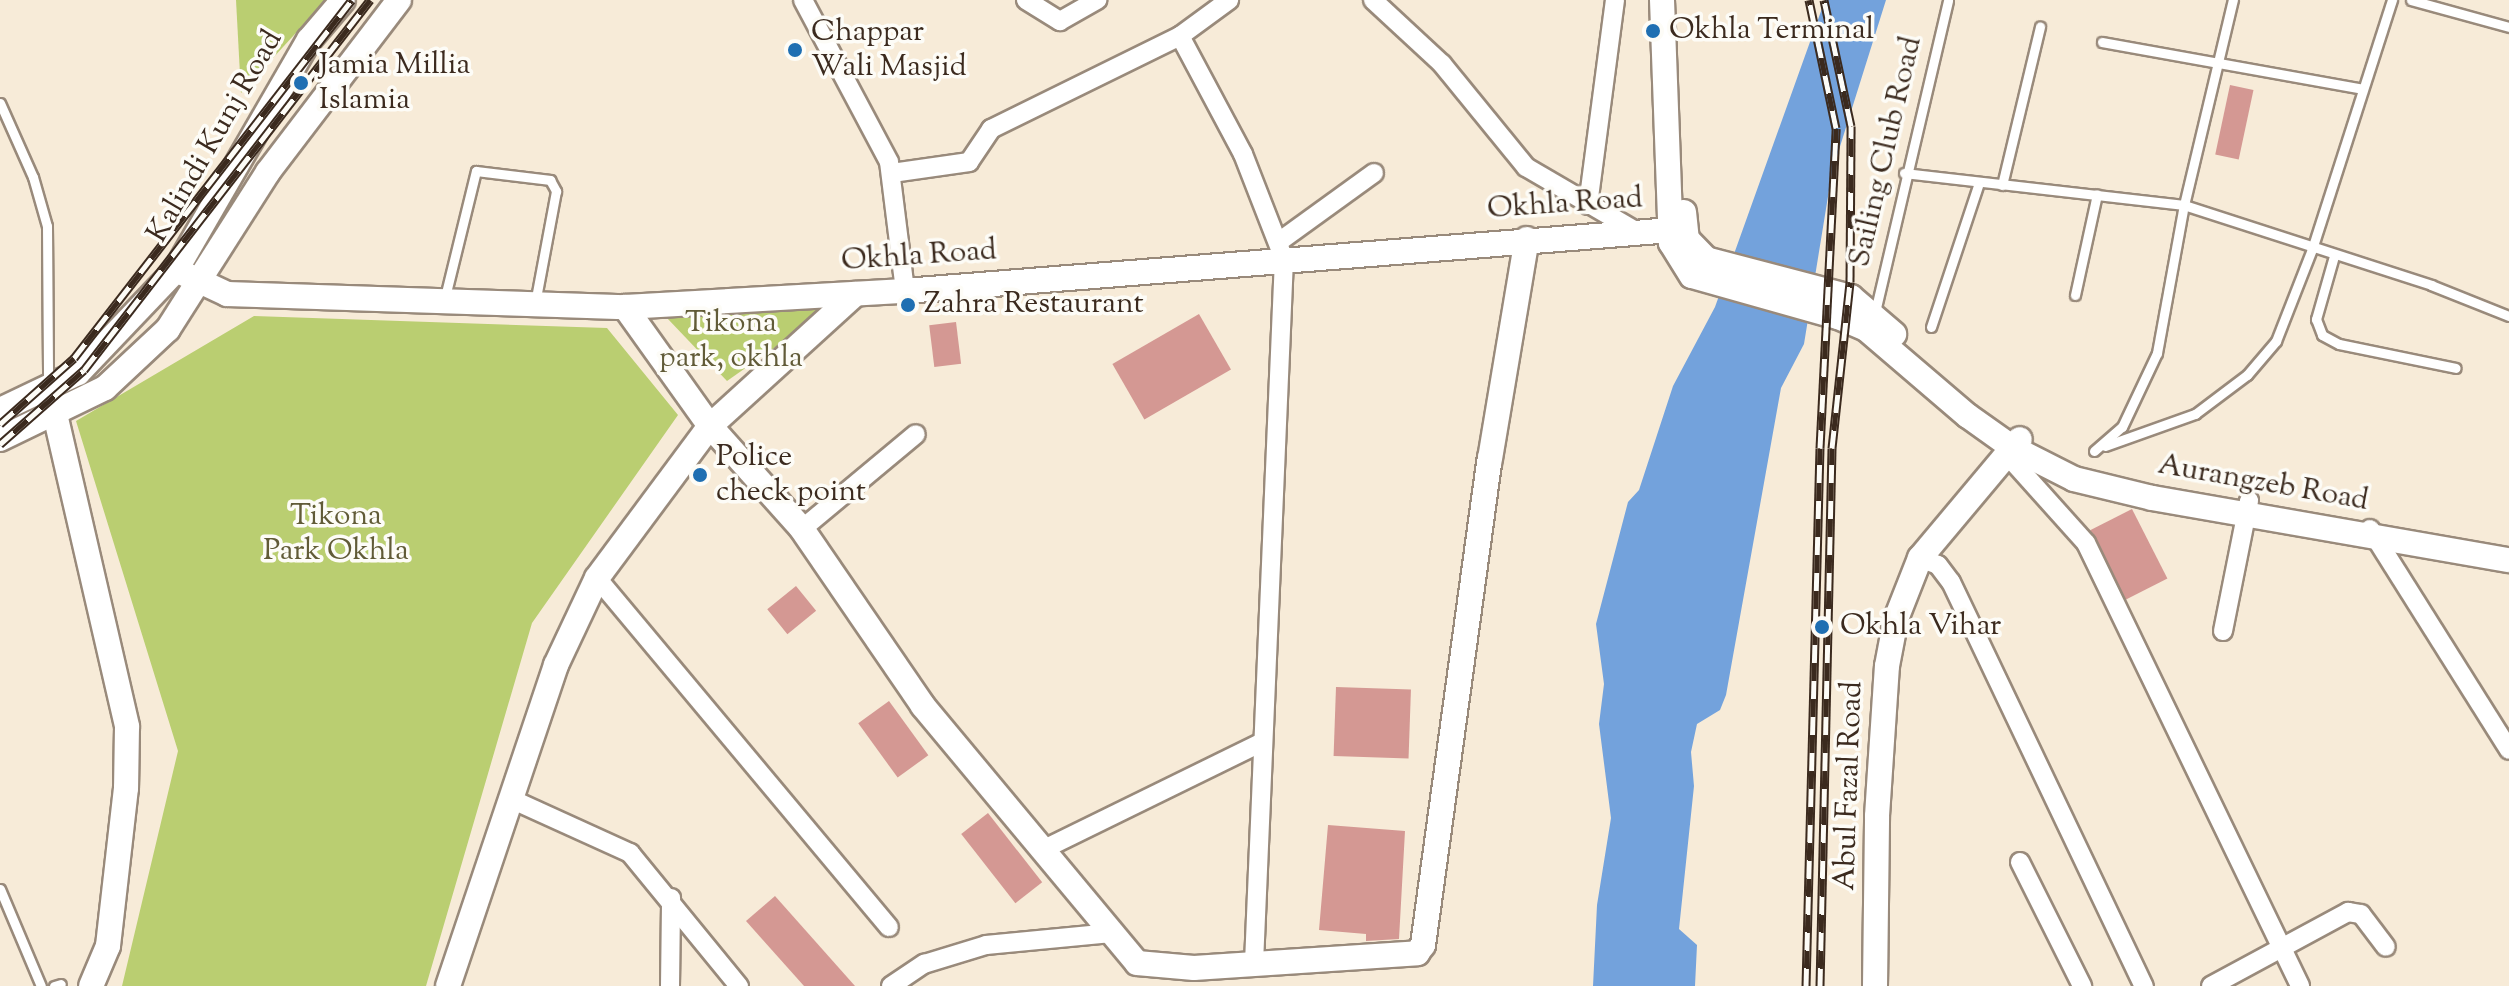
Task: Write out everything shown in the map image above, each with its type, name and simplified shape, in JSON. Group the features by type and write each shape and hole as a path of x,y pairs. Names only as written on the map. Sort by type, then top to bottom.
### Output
{"street":[{"name":"Kalindi Kunj Road","path":"0,410 78,373 176,270 309,40 343,0"},
{"name":"Kalindi Kunj Road","path":"0,439 105,388 168,329 268,172 399,0"},
{"path":"803,0 892,173 905,291"},
{"path":"1026,0 1060,21 1097,0"},
{"path":"892,173 969,162 991,129 1180,36 1229,0"},
{"path":"1373,0 1442,64 1526,167 1632,229"},
{"path":"1588,205 1615,0"},
{"path":"1662,0 1671,230 1676,256 1708,272 1821,300 1937,381 2014,447 2086,543 2300,986"},
{"path":"1675,0 1685,233 1708,272"},
{"path":"1180,36 1243,154 1282,250 1254,964"},
{"path":"1282,250 1374,173"},
{"name":"Okhla Road","path":"176,270 227,294 625,307 905,291 1282,250 1527,239 1632,229 1671,230"},
{"path":"625,307 710,426 802,529 923,706 1111,933 1145,965 1254,964 1422,948 1490,459 1527,239"},
{"path":"448,986 568,633 597,578 710,426 855,294"},
{"path":"1821,300 1851,297 1874,315 1937,381"},
{"path":"55,414 127,727 126,788 108,946 91,986"},
{"path":"802,529 916,434"},
{"name":"Aurangzeb Road","path":"2014,447 2084,468 2248,508 2370,529 2509,547"},
{"name":"Abul Fazal Road","path":"1875,986 1877,816 1887,666 1896,619 1920,558 2014,447"},
{"path":"2223,631 2248,508"},
{"path":"2370,529 2509,750"},
{"name":"Aurangzeb Road","path":"2370,529 2509,560"},
{"path":"1920,558 1938,565 1951,582 2144,986"},
{"path":"597,578 889,927"},
{"path":"1042,850 1262,742"},
{"path":"511,799 613,842 650,871 739,986"},
{"path":"2020,862 2082,986"},
{"path":"670,986 671,898"},
{"path":"2211,986 2352,911 2361,914 2386,947"},
{"path":"891,986 924,964 986,945 1111,933"}],"lane":[{"name":"Sailing Club Road","path":"1874,315 1904,173 1948,0"},
{"path":"2105,446 2135,404 2157,353 2184,205 2233,0"},
{"path":"2094,451 2195,414 2247,375 2287,321 2392,0"},
{"path":"2414,0 2509,27"},
{"path":"2002,185 2040,27"},
{"path":"2102,42 2362,89"},
{"path":"0,103 33,177 47,226 48,387"},
{"path":"444,301 476,171 550,180 556,191 535,304"},
{"path":"1904,173 2184,205 2312,249 2431,285 2509,316"},
{"path":"1931,327 1979,183"},
{"path":"2075,295 2097,194"},
{"path":"2334,256 2316,319 2322,335 2339,344 2456,368"},
{"path":"0,889 41,986"}],"green space":[{"path":"236,0 326,0 241,93"},
{"name":"Tikona park, okhla","path":"809,298 821,315 727,381 667,318"},
{"name":"Tikona Park Okhla","path":"254,316 607,328 678,415 532,623 426,986 122,986 178,751 76,421"}],"water":[{"path":"1825,0 1886,0 1832,172 1804,344 1781,388 1726,695 1720,710 1697,724 1691,752 1694,786 1679,929 1697,945 1695,986 1593,986 1597,905 1611,818 1599,724 1604,684 1596,624 1628,502 1639,490 1673,386 1715,307"}],"building":[{"path":"2230,85 2253,90 2239,159 2215,154"},
{"path":"1199,314 1231,369 1144,419 1112,364"},
{"path":"956,322 961,364 934,367 929,325"},
{"path":"2132,509 2167,578 2126,600 2090,530"},
{"path":"796,586 816,611 787,634 767,609"},
{"path":"1336,687 1411,690 1409,759 1334,756"},
{"path":"889,701 928,755 898,778 858,723"},
{"path":"988,813 1042,882 1015,903 961,834"},
{"path":"1328,825 1405,831 1399,939 1366,941 1366,934 1319,930"},
{"path":"775,896 855,986 804,986 746,921"}],"railway":[{"path":"0,424 74,358 352,0"},
{"path":"0,444 84,370 370,0"},
{"path":"1806,986 1820,448 1836,128 1809,0"},
{"path":"1820,986 1832,448 1850,282 1851,126 1824,0"}],"place":[{"name":"Okhla Terminal","path":"1653,31"},
{"name":"Chappar Wali Masjid","path":"795,50"},
{"name":"Jamia Millia Islamia","path":"301,83"},
{"name":"Zahra Restaurant","path":"908,305"},
{"name":"Police check point","path":"700,475"},
{"name":"Okhla Vihar","path":"1822,627"}]}
